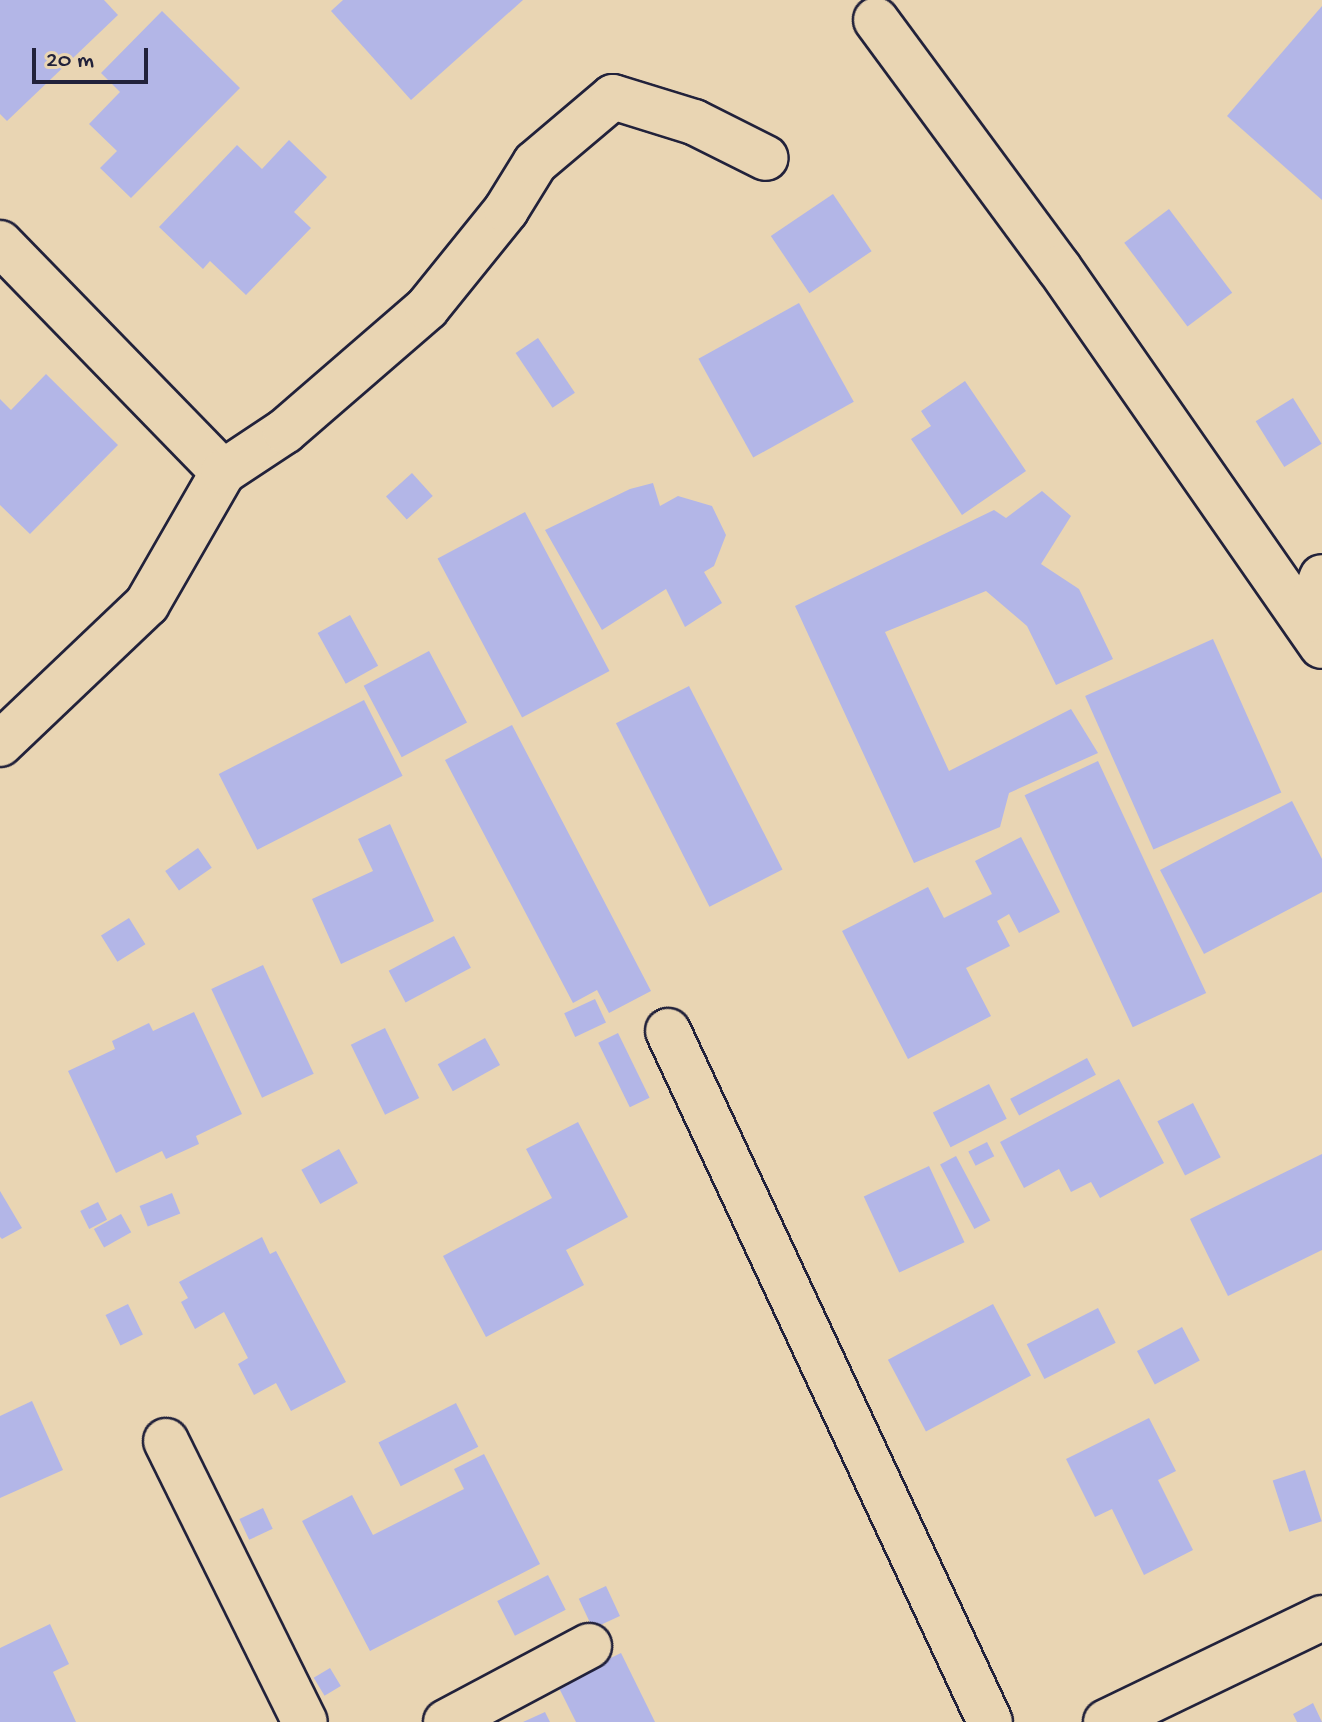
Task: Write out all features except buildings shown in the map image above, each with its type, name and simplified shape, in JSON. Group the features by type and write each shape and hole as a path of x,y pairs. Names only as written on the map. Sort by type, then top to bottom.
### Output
{"street":[{"path":"876,20 1059,268 1313,633"},
{"path":"0,744 147,604 223,472 285,431 427,308 506,210 535,163 613,97 694,122 766,158"},
{"path":"0,243 223,472"},
{"path":"1313,633 1322,577"},
{"path":"668,1031 990,1722"},
{"path":"166,1441 305,1722"},
{"path":"1106,1722 1322,1618"},
{"path":"446,1722 589,1646"}]}
